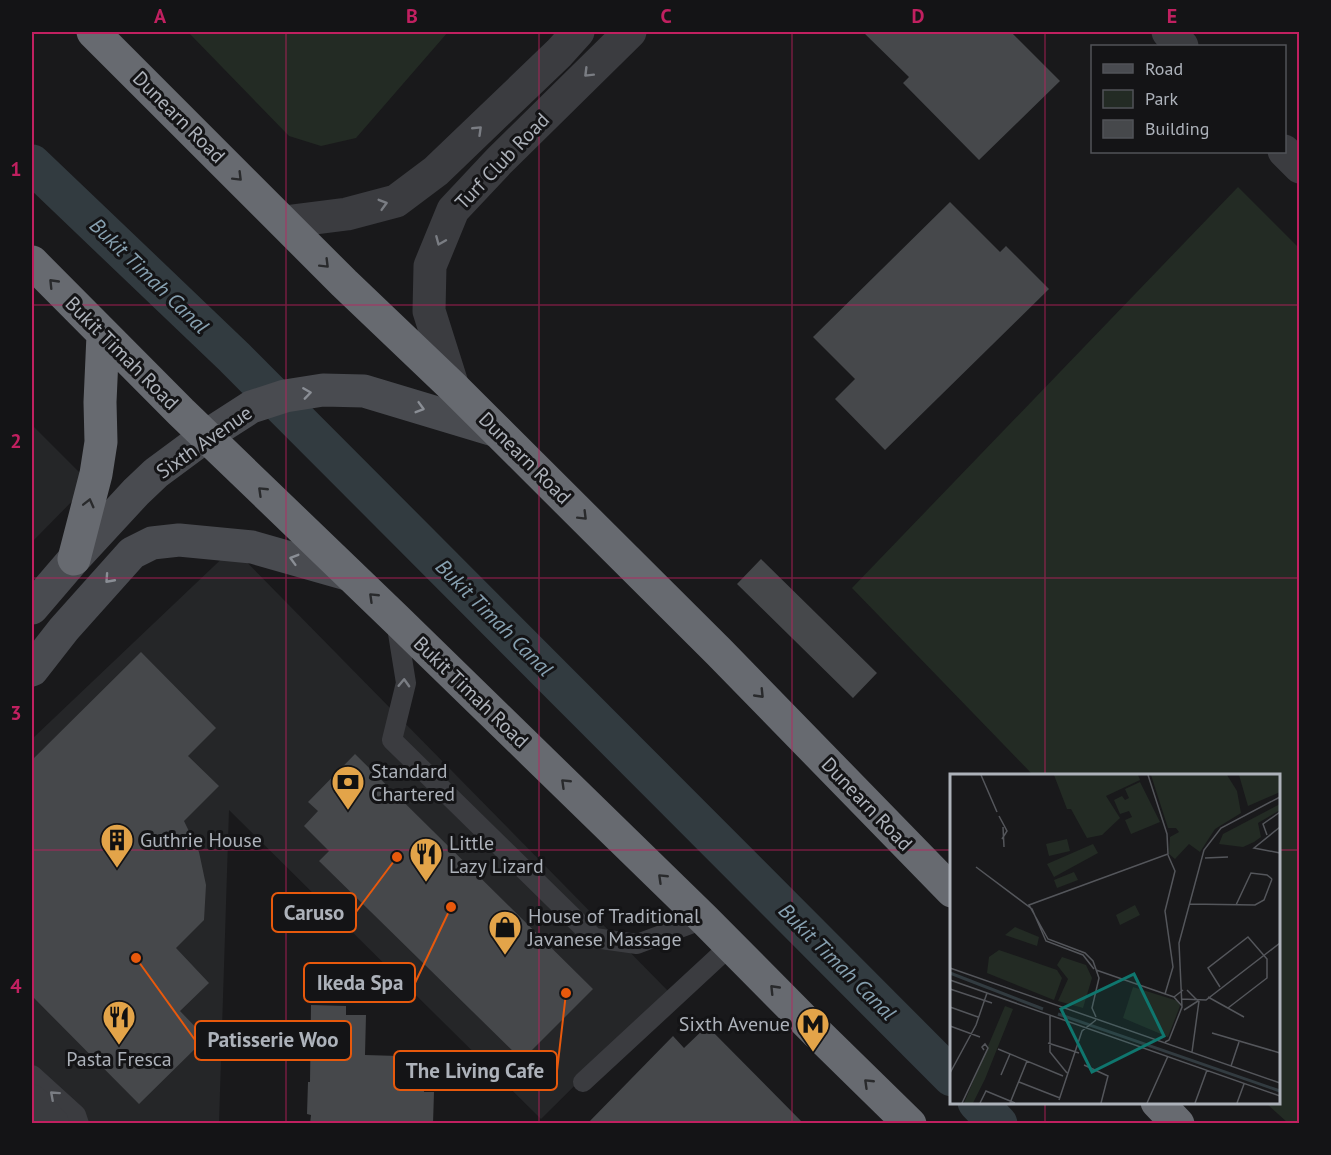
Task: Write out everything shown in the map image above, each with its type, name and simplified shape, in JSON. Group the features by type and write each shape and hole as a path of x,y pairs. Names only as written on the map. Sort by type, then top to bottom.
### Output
{"highway":[{"name":"Dunearn Road","path":"93,32 711,644 950,890"},
{"name":"Bukit Timah Road","path":"32,262 103,335 731,945 910,1124"},
{"path":"74,559 96,474 101,442 103,335"},
{"path":"1159,1104 1178,1124"}],"main road":[{"name":"Sixth Avenue","path":"34,602 156,473 206,436 251,407 285,396 323,390 364,391 497,431"},
{"path":"32,670 64,629 132,553 152,543 179,540 252,547 350,575"}],"street":[{"name":"Turf Club Road","path":"284,222 347,214 396,201 436,171 578,32"},
{"name":"Turf Club Road","path":"453,387 429,311 430,266 453,210 499,161 630,32"},
{"path":"1168,32 1181,45"},
{"path":"1285,153 1299,167"},
{"path":"32,1101 70,1121"}],"lane":[{"path":"34,602 64,629"},
{"path":"396,619 406,683 393,740 594,938 637,944 704,919"},
{"path":"583,1082 731,945"},
{"path":"32,1075 70,1121"}],"shaded area":[{"path":"32,425 90,483 32,542"},
{"path":"233,548 669,992 541,1119 229,810 219,1123 80,1123 32,1076 32,739"}],"green space":[{"path":"188,32 448,32 356,138 321,146 289,136"},
{"path":"1238,187 1299,248 1299,1123 1288,1123 1267,1104 1280,1104 1280,774 1032,774 852,588"}],"building":[{"path":"863,32 1011,32 1060,81 979,160 903,83 909,77"},
{"path":"950,202 1000,252 1006,246 1049,289 885,450 835,399 855,379 813,337"},
{"path":"761,559 877,673 853,698 737,584"},
{"name":"Guthrie House","path":"141,652 216,728 188,756 219,786 184,821 199,852 206,885 204,920 176,948 209,983 180,1011 206,1038 139,1104 32,996 32,760"},
{"path":"355,754 593,989 522,1060 319,861 329,851 304,826 318,811 308,802"},
{"path":"311,1005 346,1006 346,1015 366,1015 365,1055 399,1056 399,1062 407,1062 407,1076 425,1076 424,1092 434,1092 433,1124 310,1124 311,1115 307,1114 308,1082 310,1082"},
{"path":"707,1026 804,1124 587,1124 673,1036 684,1048"}],"waterway":[{"name":"Bukit Timah Canal","path":"32,164 234,357 950,1075"},
{"name":"Bukit Timah Canal","path":"979,1104 998,1124"}],"place":[{"name":"Standard Chartered","path":"348,811"},
{"name":"Caruso","path":"397,857"},
{"name":"Guthrie House","path":"117,869"},
{"name":"Little Lazy Lizard","path":"426,883"},
{"name":"Ikeda Spa","path":"451,907"},
{"name":"House of Traditional Javanese Massage","path":"505,956"},
{"name":"Patisserie Woo","path":"136,958"},
{"name":"The Living Cafe","path":"566,993"},
{"name":"Pasta Fresca","path":"119,1046"},
{"name":"Sixth Avenue","path":"813,1053"}]}
